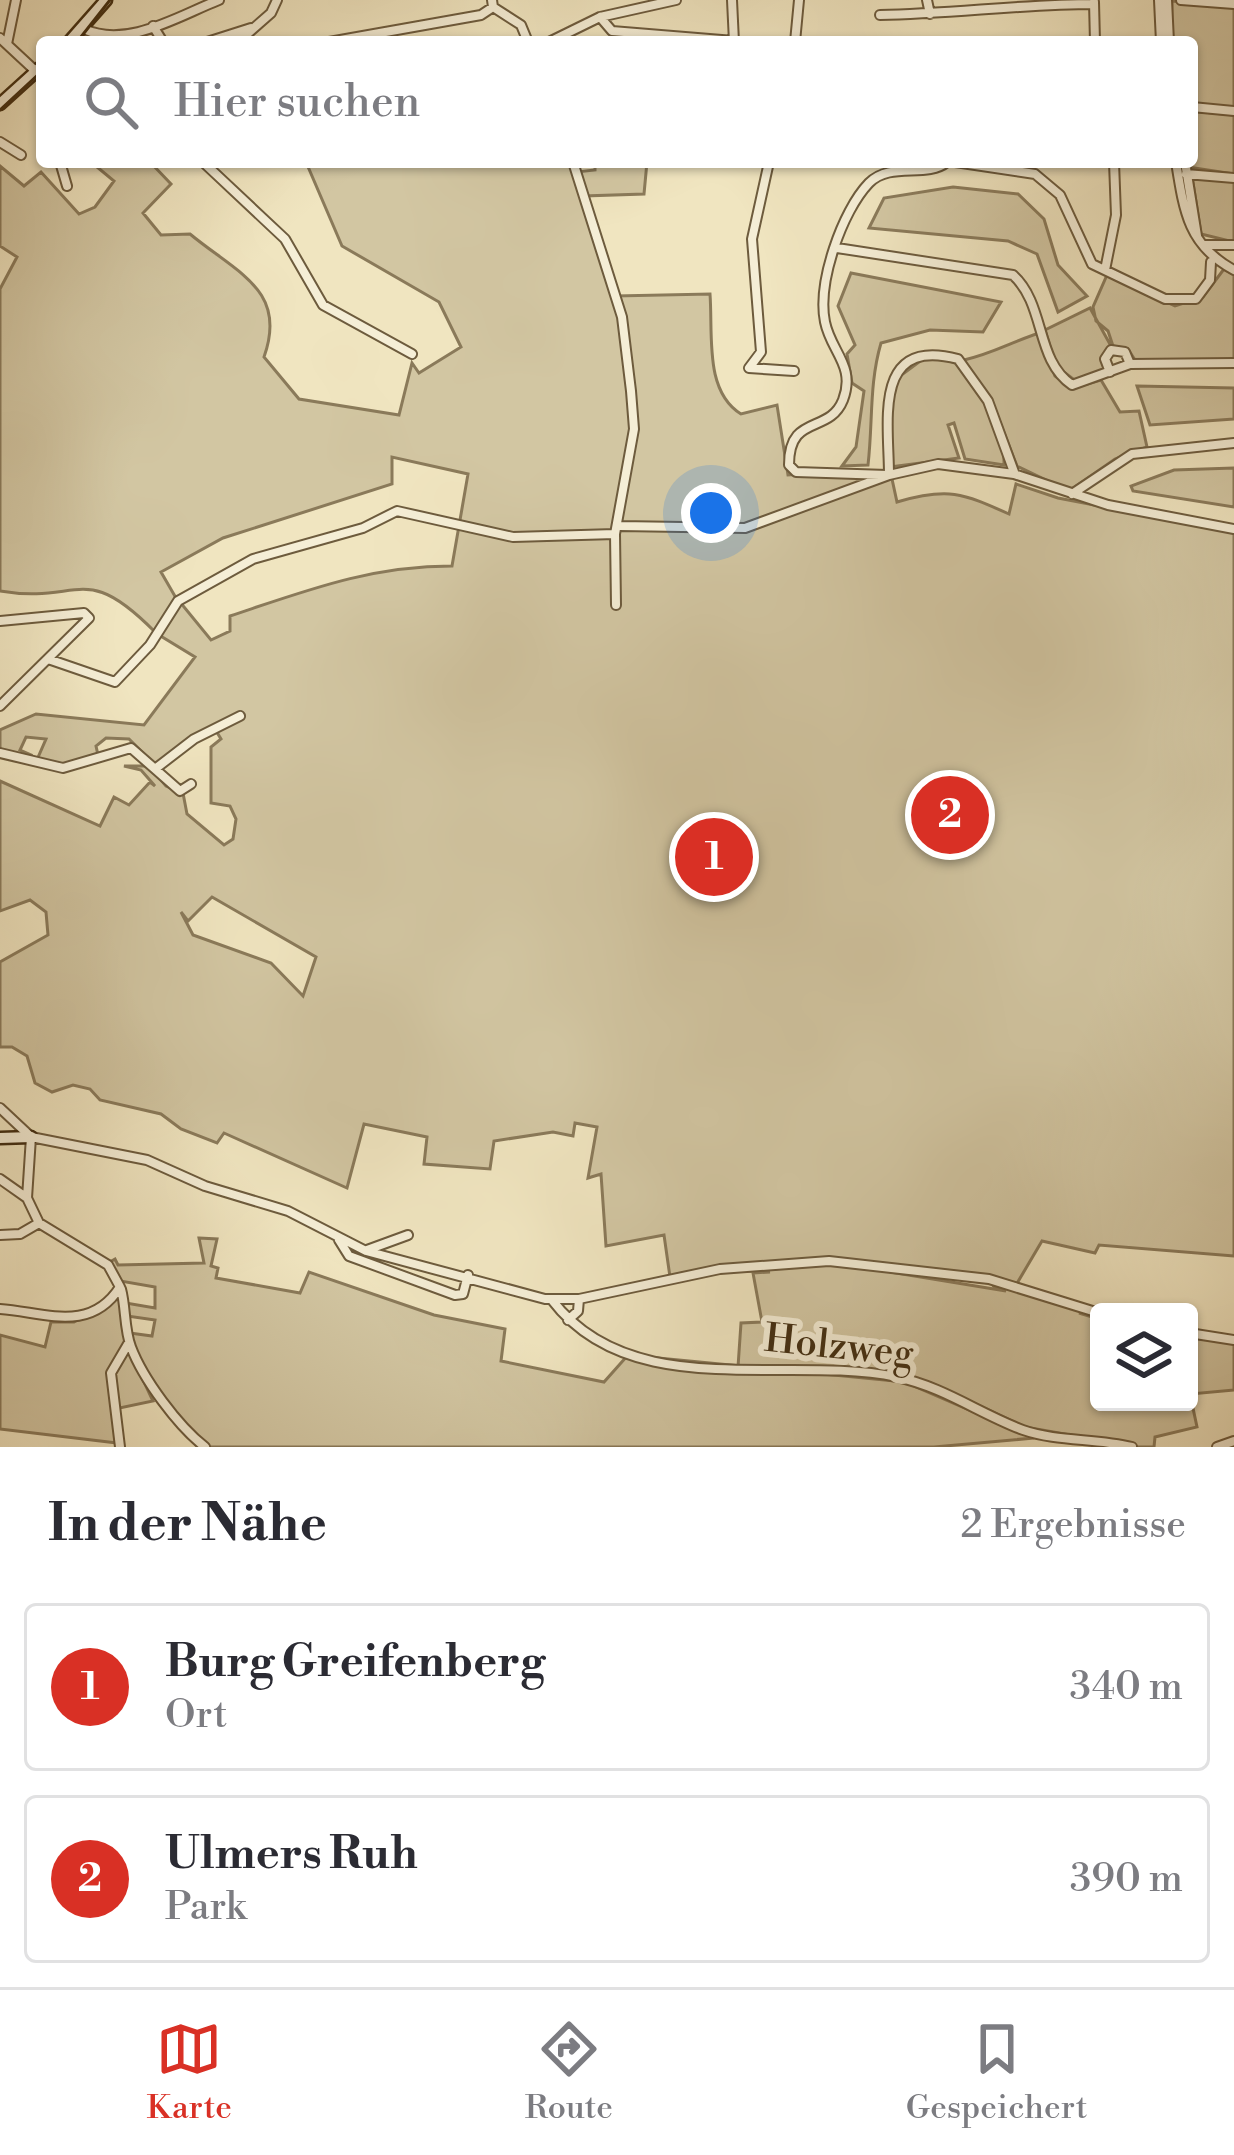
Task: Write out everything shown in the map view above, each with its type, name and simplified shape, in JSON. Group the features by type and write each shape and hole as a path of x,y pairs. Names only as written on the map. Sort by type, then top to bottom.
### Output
{"street":[{"path":"16,0 4,41 36,69"},
{"path":"76,36 106,0"},
{"path":"84,29 118,36 219,0"},
{"path":"244,36 278,0"},
{"path":"561,36 600,17 676,0"},
{"path":"732,0 734,36"},
{"path":"796,36 799,0"},
{"path":"927,0 930,14"},
{"path":"1163,0 1165,36"},
{"path":"1181,0 1234,4"},
{"path":"880,15 930,14 991,4 1094,2 1095,36"},
{"path":"363,36 481,15 493,3 521,25 526,36"},
{"path":"600,17 611,31 667,36"},
{"path":"153,26 159,36"},
{"path":"226,36 254,27"},
{"path":"0,104 36,75"},
{"path":"1198,108 1234,111"},
{"path":"0,142 21,155"},
{"path":"62,168 67,186"},
{"path":"212,168 285,239 323,305 412,354"},
{"path":"575,168 625,337 634,429 617,530 616,605"},
{"path":"768,168 752,239 761,352 749,368 794,371"},
{"path":"889,476 796,472 789,465 796,434 838,410 846,388 845,361 824,317 837,248 868,184 908,168"},
{"path":"1023,168 1051,185 1068,208 1083,253 1165,299 1188,302 1205,290 1211,262 1186,218 1181,168"},
{"path":"1106,270 1117,215 1114,168"},
{"path":"1183,168 1200,242"},
{"path":"1186,174 1234,178"},
{"path":"1200,242 1234,244"},
{"path":"837,248 1013,274 1033,302 1061,377 1077,386 1130,364 1234,363"},
{"path":"1211,262 1234,270"},
{"path":"1110,372 1105,359 1111,350 1125,352 1130,364"},
{"path":"889,476 890,385 910,361 930,356 958,359 976,380 1014,474"},
{"path":"1071,495 1132,454 1234,443"},
{"path":"51,660 115,682 150,645 178,601 268,553 363,528 397,512 513,537 745,528 889,476 938,464 1014,474 1071,495 1234,529"},
{"path":"0,621 84,614 86,623 0,706"},
{"path":"155,770 194,739 240,716"},
{"path":"0,753 63,768 131,748 141,752 171,788 180,791 190,784"},
{"path":"0,1108 31,1137"},
{"path":"31,1137 26,1198 35,1226"},
{"path":"0,1138 31,1137 147,1160 205,1186 279,1207 366,1251 551,1299 579,1299 719,1269 852,1262 989,1279 1090,1310"},
{"path":"0,1179 26,1198"},
{"path":"0,1234 35,1226 108,1264 129,1342 171,1418 205,1447"},
{"path":"366,1251 408,1235"},
{"path":"339,1239 349,1256 455,1295 463,1294 468,1275"},
{"path":"0,1309 71,1320 117,1292"},
{"name":"Holzweg","path":"551,1299 576,1330 653,1362 896,1377 942,1390 1023,1430 1132,1447"},
{"path":"568,1321 578,1312 579,1299"},
{"path":"1198,1334 1234,1340"},
{"path":"120,1447 111,1373 129,1342"},
{"path":"1216,1447 1234,1441"}],"shaded area":[{"path":"1172,1 1234,7 1234,109 1198,106 1198,36 1171,36"},
{"path":"1198,112 1234,115 1234,174 1195,168"},
{"path":"0,166 24,186 41,172 79,214 95,207 114,181 98,168 156,168 171,184 143,213 161,235 190,234 254,285 269,315 264,357 299,399 399,415 412,363 419,373 461,347 439,302 342,246 309,168 575,168 577,172 646,168 644,194 584,196 615,296 710,294 713,361 721,391 741,414 777,405 788,475 843,472 892,479 897,502 954,494 1009,514 1016,484 1058,498 1234,532 1234,1256 1099,1245 1095,1253 1042,1241 1016,1285 852,1260 670,1277 664,1235 606,1246 601,1174 588,1178 597,1127 575,1123 573,1136 553,1132 494,1141 490,1169 424,1164 427,1137 364,1124 347,1188 224,1133 217,1143 181,1129 161,1114 100,1100 90,1089 73,1085 52,1092 35,1083 27,1056 12,1047 0,1047 0,962 48,935 46,912 30,900 0,911 0,781 100,826 114,797 129,805 150,782 155,786 141,770 124,766 149,766 166,786 183,793 187,814 224,845 233,839 236,819 230,806 211,803 211,747 221,739 213,726 156,766 129,739 106,738 96,746 98,755 62,766 36,762 46,739 26,737 20,750 31,755 28,760 0,751 0,730 36,714 144,725 195,657 159,635 180,602 211,640 230,631 230,616 313,589 394,570 452,566 468,474 392,457 392,484 223,538 161,572 176,598 155,632 131,610 96,591 0,591 0,289 17,257 0,246","holes":["212,897 316,957 303,996 271,963 193,935 181,912 188,921"]},
{"path":"1192,176 1234,180 1234,242 1201,234"},
{"path":"953,187 1018,194 1044,219 1058,265 1087,296 1058,312 1037,254 1008,241 869,228 884,198"},
{"path":"1224,269 1234,275 1234,359 1204,364 1135,360 1128,349 1113,346 1108,331 1096,321 1093,307 1107,275 1175,306 1203,297"},
{"path":"851,273 1001,302 983,332 930,330 881,343 868,465 842,466 856,447 864,391 852,383 847,354 855,345 838,306"},
{"path":"1090,308 1111,346 1103,355 1105,370 1077,382 1056,366 1045,330"},
{"path":"1039,333 1055,376 1073,388 1101,380 1120,412 1139,411 1147,447 1115,459 1069,491 1017,466 996,412 964,360"},
{"path":"923,359 952,362 978,386 1001,441 1004,465 965,459 954,423 948,425 959,458 890,467 890,403 896,379"},
{"path":"1137,386 1234,388 1234,419 1150,425"},
{"path":"1234,468 1234,507 1133,491 1131,486 1174,470"},
{"path":"199,1238 217,1239 211,1266 218,1268 216,1278 300,1293 309,1272 434,1315 505,1329 501,1361 604,1382 628,1355 905,1382 1034,1438 934,1447 209,1447 160,1396 135,1349 130,1333 152,1336 155,1320 127,1316 126,1303 155,1308 155,1287 120,1281 108,1263 115,1259 118,1265 204,1263"},
{"path":"826,1263 989,1282 890,1272 1006,1291 996,1283 1090,1311 1079,1313 1090,1316 1090,1411 1194,1411 1197,1427 1155,1437 1154,1447 1138,1447 1025,1427 931,1383 886,1371 738,1367 741,1323 762,1322 753,1273 770,1272 732,1270"},
{"path":"120,1296 127,1341 110,1373 117,1443 0,1429 0,1335 45,1347 51,1322 74,1322"},
{"path":"1198,1336 1234,1342 1234,1390 1198,1393"},
{"path":"129,1350 153,1401 115,1409 113,1373"}],"waterway":[{"path":"772,1269 822,1265"},
{"path":"913,1274 989,1283"}],"tram line":[{"path":"82,36 110,0"},
{"path":"0,110 36,77"}],"place":[{"name":"Ulmers Ruh","path":"950,815"},
{"name":"Burg Greifenberg","path":"714,857"}]}
